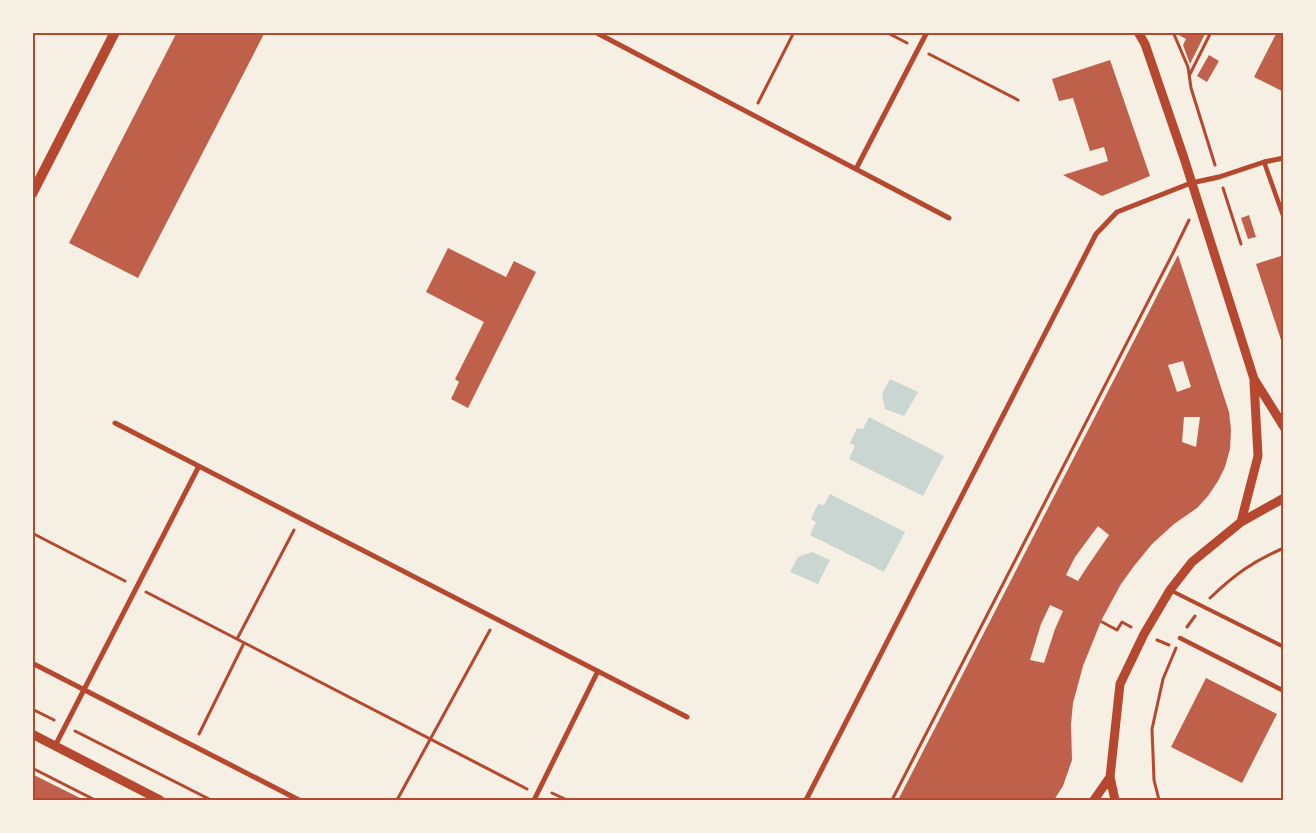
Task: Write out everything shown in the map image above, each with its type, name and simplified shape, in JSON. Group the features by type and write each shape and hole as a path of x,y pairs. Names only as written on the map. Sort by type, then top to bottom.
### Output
{"main road":[{"path":"32,194 115,32"}],"street":[{"path":"595,32 950,218"},
{"path":"856,169 927,32"},
{"path":"1138,32 1144,44 1192,183 1254,379 1284,428"},
{"path":"806,800 1096,234 1117,212 1192,183 1284,158"},
{"path":"1264,162 1284,218"},
{"path":"1241,522 1258,456 1254,379"},
{"path":"115,423 687,717"},
{"path":"55,746 199,466"},
{"path":"1116,800 1110,777 1120,684 1144,634 1170,590 1192,562 1241,522 1284,498"},
{"path":"1180,638 1284,691"},
{"path":"32,663 299,800"},
{"path":"534,800 598,671"},
{"path":"32,734 160,800"},
{"path":"1094,800 1110,777"}],"lane":[{"path":"1170,590 1284,647"}],"path":[{"path":"752,114 794,32"},
{"path":"886,32 1018,100"},
{"path":"1173,32 1188,67 1191,88 1241,244"},
{"path":"1189,76 1212,32"},
{"path":"892,800 1174,253 1197,201"},
{"path":"1054,484 1059,488"},
{"path":"237,639 300,518"},
{"path":"32,533 537,794"},
{"path":"397,800 496,618"},
{"path":"193,746 244,643"},
{"path":"969,649 975,650"},
{"path":"32,709 210,800"},
{"path":"32,768 95,800"}],"shaded area":[{"path":"890,379 918,392 904,416 885,409 882,394"},
{"path":"869,417 944,456 923,496 849,459 855,446 850,443 857,428 863,429"},
{"path":"830,494 905,532 884,572 810,535 816,522 811,519 818,504 824,505"},
{"path":"812,552 830,560 818,584 790,572 798,557"}],"building":[{"path":"177,32 265,32 138,278 69,243"},
{"path":"1176,32 1206,32 1190,64 1183,45 1186,39"},
{"path":"1277,32 1284,32 1284,92 1254,77"},
{"path":"1209,55 1219,61 1207,82 1197,76"},
{"path":"1110,60 1150,176 1102,196 1063,175 1108,161 1104,147 1090,151 1073,98 1059,101 1052,79"},
{"path":"1249,215 1256,237 1248,239 1241,218"},
{"path":"448,248 506,277 514,261 536,272 468,408 451,399 459,382 455,379 484,322 426,292"},
{"path":"1178,255 1229,412 1231,430 1230,449 1225,467 1208,496 1197,508 1174,524 1152,544 1121,584 1102,619 1083,666 1073,703 1071,724 1072,760 1063,786 1054,800 898,800","holes":["1183,361 1191,387 1177,392 1168,365","1184,417 1200,417 1196,447 1182,442","1098,526 1109,535 1078,581 1066,575 1075,557","1050,605 1063,611 1044,663 1030,660 1041,624"]},
{"path":"1284,255 1284,346 1283,346 1256,264"},
{"path":"1206,678 1277,714 1242,783 1171,747"},
{"path":"32,774 84,800 32,800"}]}
